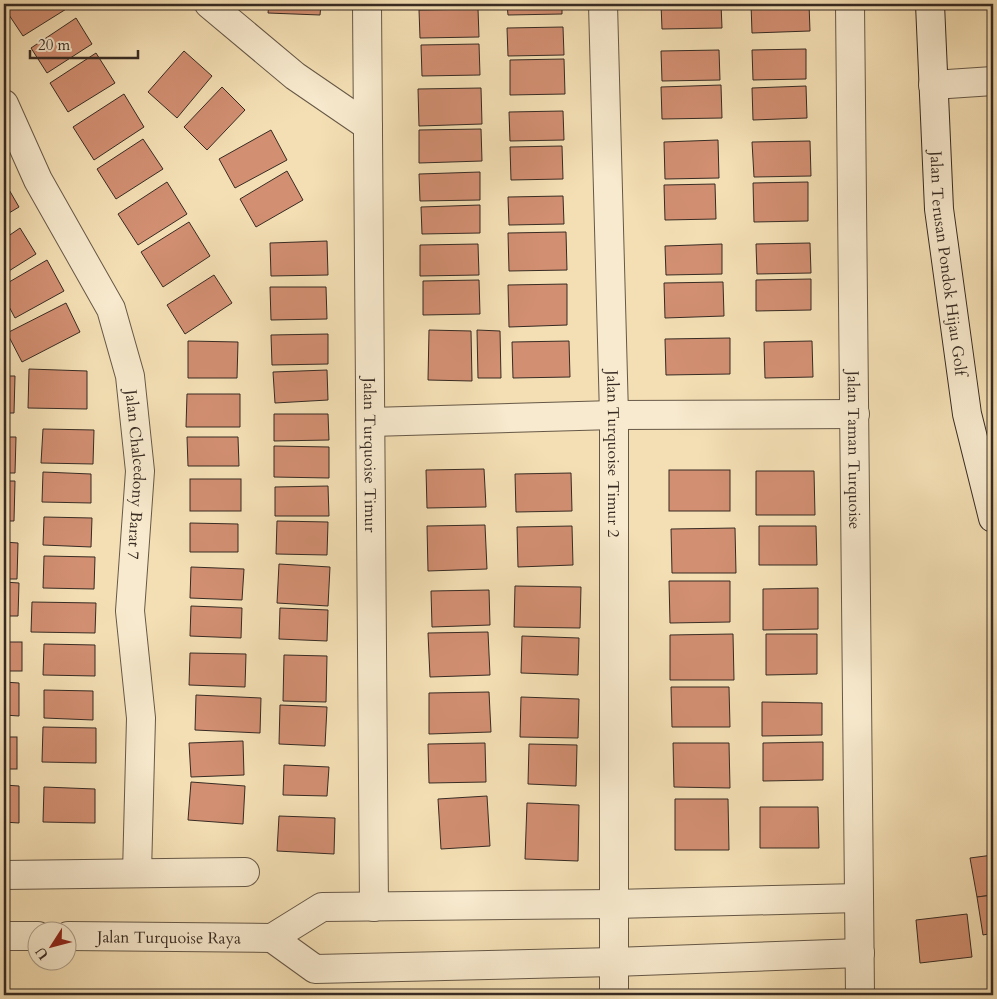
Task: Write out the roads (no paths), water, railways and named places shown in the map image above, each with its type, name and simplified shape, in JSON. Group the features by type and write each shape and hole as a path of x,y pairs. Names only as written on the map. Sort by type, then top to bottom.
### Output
{"street":[{"path":"209,4 294,76 368,126"},
{"name":"Jalan Turquoise Timur","path":"367,4 374,907"},
{"name":"Jalan Turquoise Timur 2","path":"603,4 614,415 614,995"},
{"name":"Jalan Taman Turquoise","path":"850,4 856,414 860,995"},
{"name":"Jalan Terusan Pondok Hijau Golf","path":"930,4 939,209 966,404 993,518"},
{"path":"933,85 993,81"},
{"name":"Jalan Chalcedony Barat 7","path":"4,104 38,180 111,308 130,376 140,472 130,611 142,718 137,873"},
{"path":"371,422 614,415 856,414"},
{"path":"4,875 245,872"},
{"path":"859,898 614,904 322,907 272,938 315,969 614,962 860,953"},
{"path":"4,936 28,936"},
{"name":"Jalan Turquoise Raya","path":"78,936 272,938"}]}
